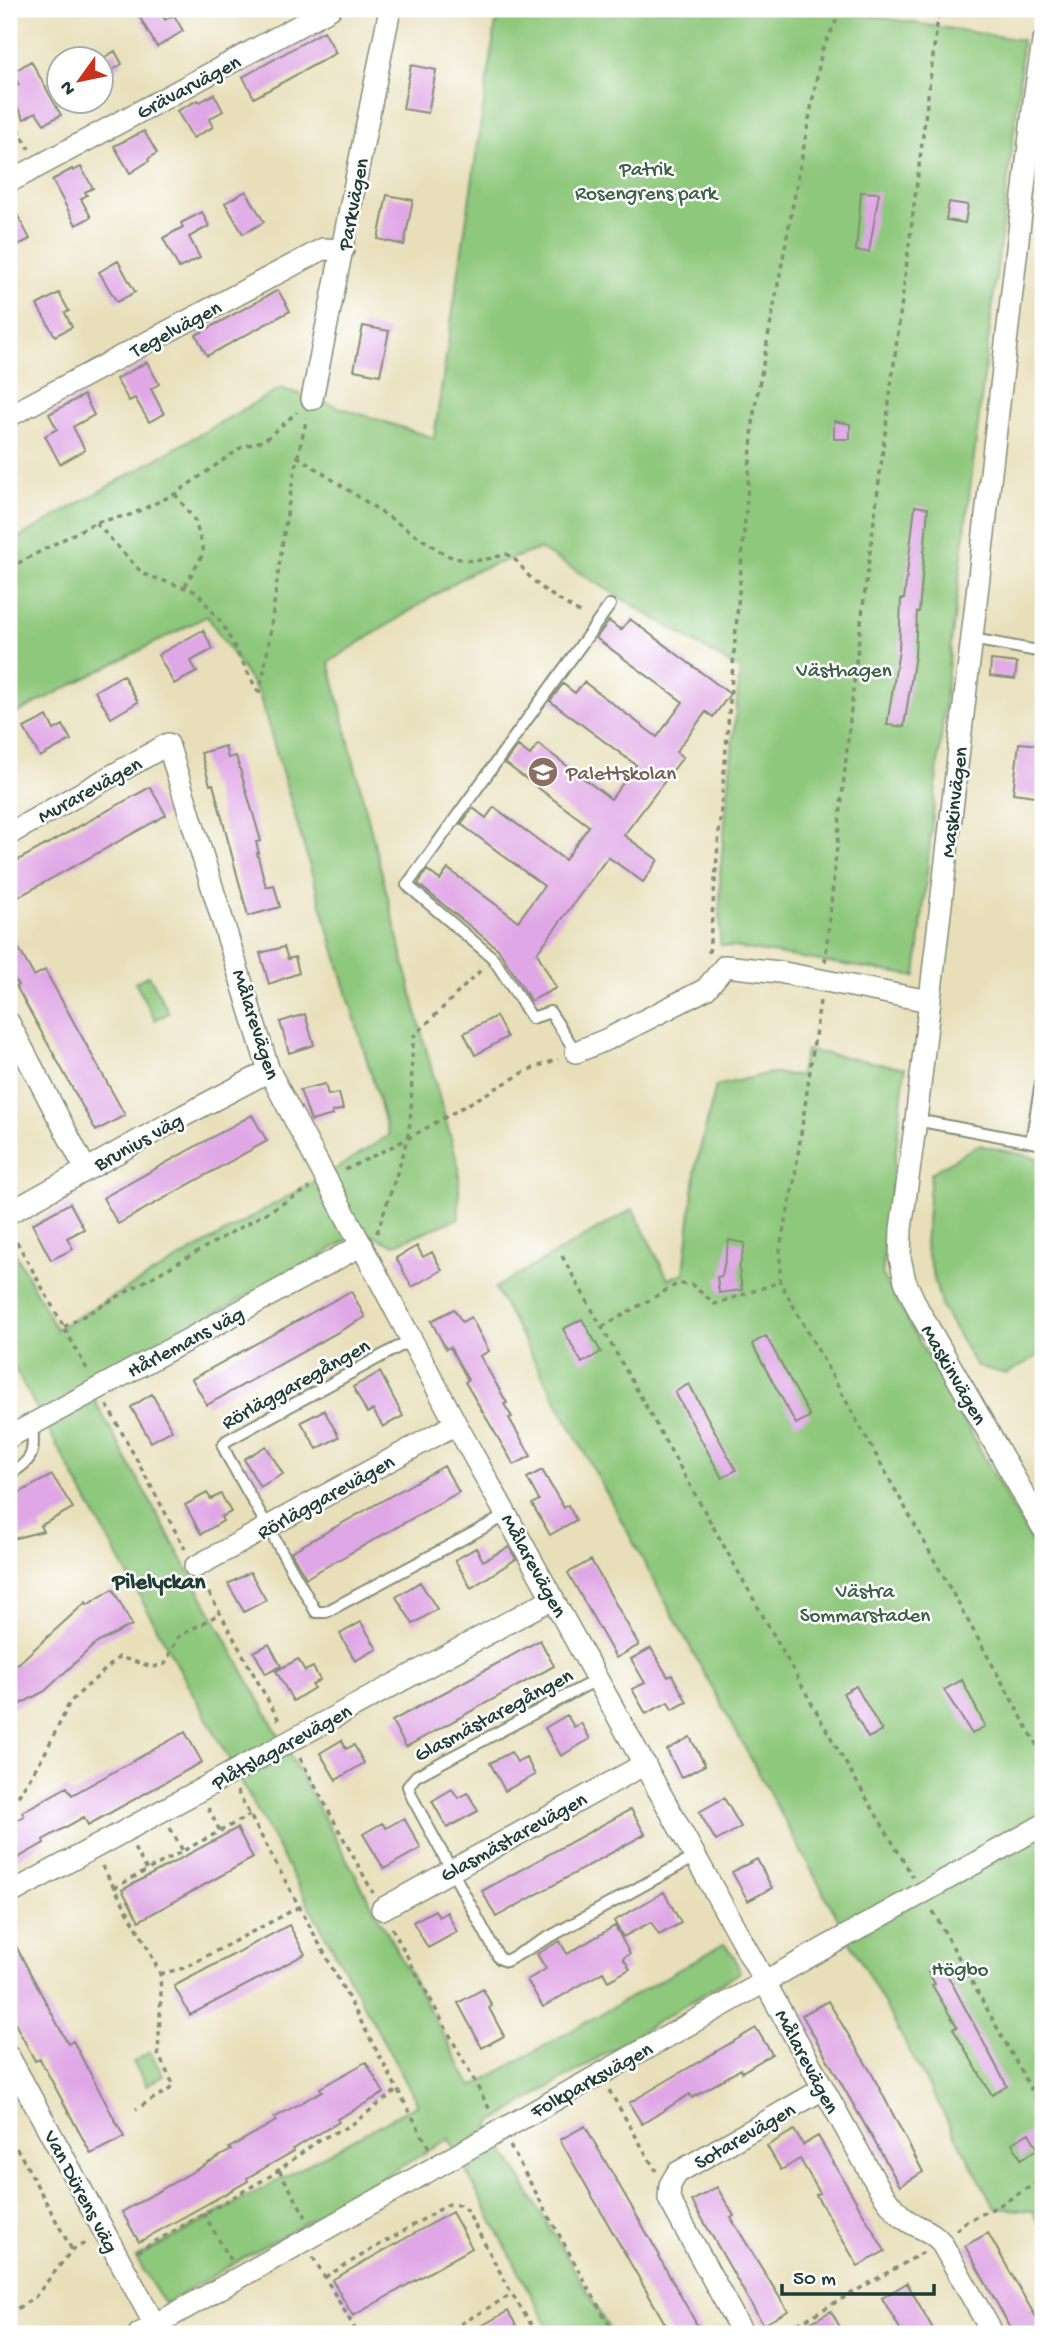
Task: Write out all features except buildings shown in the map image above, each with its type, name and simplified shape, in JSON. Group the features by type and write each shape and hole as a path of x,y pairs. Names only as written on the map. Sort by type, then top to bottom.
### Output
{"street":[{"name":"Grävarvägen","path":"9,182 330,9"},
{"name":"Parkvägen","path":"312,399 390,9"},
{"name":"Maskinvägen","path":"1043,42 984,517 916,1120 901,1229 900,1258 905,1282 919,1311 1043,1528"},
{"name":"Tegelvägen","path":"9,416 324,249 343,250"},
{"name":"Murarevägen","path":"9,834 169,744"},
{"name":"Målarevägen","path":"169,744 269,1071 456,1424 766,1981 823,2090 889,2204 907,2221 932,2232 941,2242 993,2334"},
{"path":"576,1052 608,1039 706,989 725,966 823,979 929,1001"},
{"path":"9,1023 86,1170"},
{"name":"Brunius väg","path":"9,1213 269,1071"},
{"name":"Hårlemans väg","path":"9,1437 98,1388 365,1252"},
{"name":"Rörläggarevägen","path":"195,1567 456,1424"},
{"name":"Plåtslagarevägen","path":"9,1894 553,1598"},
{"name":"Glasmästarevägen","path":"382,1909 645,1764"},
{"name":"Folkparksvägen","path":"147,2330 1043,1825"},
{"name":"Van Dürens väg","path":"9,2056 120,2261 147,2330"},
{"name":"Sotarevägen","path":"670,2185 677,2174 823,2090"},
{"path":"670,2185 669,2199 743,2334"}],"lane":[{"path":"576,1052 550,1012 532,1018 493,958 407,885 610,605"},
{"path":"972,639 1043,652"},
{"path":"1031,1142 1043,1071"},
{"path":"916,1120 1043,1144"},
{"name":"Rörläggaregången","path":"411,1340 226,1441 223,1447 316,1612 326,1612 507,1514"},
{"path":"9,1474 24,1466 34,1452 32,1424"},
{"name":"Glasmästaregången","path":"598,1679 416,1776 408,1786 499,1958 506,1961 696,1856"}],"path":[{"path":"706,989 754,412 822,50 842,9"},
{"path":"939,9 858,649 823,979 794,1182 780,1247 780,1282 1043,1756"},
{"path":"9,111 38,167"},
{"path":"96,522 143,574 197,592 223,625 259,694 266,665 297,456 312,399"},
{"path":"9,568 96,522 130,515 175,494 242,447 265,440 312,399"},
{"path":"297,456 446,555 485,561 506,554 513,556 537,584 597,624"},
{"path":"175,494 195,521 204,552 184,588"},
{"path":"365,1252 407,1139 413,1094 414,1036 493,958"},
{"path":"9,1227 614,2334"},
{"path":"562,1256 835,1745 923,1893 1043,2111"},
{"path":"602,1327 677,1284 691,1284 715,1304 780,1282"},
{"path":"9,1801 19,1795 45,1753 70,1702 119,1657 152,1667 165,1664 178,1637 220,1614"},
{"path":"229,1775 438,2165"},
{"path":"198,1791 220,1831"},
{"path":"160,1812 183,1851"},
{"path":"114,1888 250,1815"},
{"path":"92,1849 160,1974 162,1995 158,2053 173,2084 170,2089 135,2109"},
{"path":"160,1974 184,1968 299,1906"},
{"path":"600,2074 653,2167 670,2185"},
{"path":"120,2261 278,2170 319,2140 351,2125 398,2090"},
{"path":"9,2141 19,2152 72,2250"},
{"path":"278,2170 325,2277 358,2334"},
{"path":"780,2334 941,2242 967,2221 995,2208 1043,2179"},
{"path":"325,2277 449,2204 458,2205 467,2211 537,2334"},
{"path":"202,2213 241,2276"},
{"path":"9,2314 35,2297 72,2250 104,2232"},
{"path":"443,2334 512,2294"}],"green space":[{"name":"Patrik Rosengrens park","path":"498,9 858,9 858,14 1022,40 1019,89 949,661 916,976 720,945 720,874 740,670 540,549 472,572 329,662 423,1038 459,1168 459,1218 393,1245 362,1231 323,1255 85,1383 472,2087 724,1944 734,1956 740,1972 489,2124 612,2334 552,2334 449,2139 164,2304 136,2258 418,2104 9,1358 9,1242 56,1329 334,1170 389,1135 259,694 207,616 9,717 9,543 281,388 434,438"},
{"path":"149,975 169,1013 155,1020 135,982"},
{"name":"Västra Sommarstaden","path":"806,1050 905,1068 882,1275 1043,1562 1043,2230 1033,2211 995,2208 495,1288 633,1209 668,1279 684,1273 696,1165 716,1086 770,1073 799,1076"},
{"path":"978,1145 1043,1159 1043,1353 1006,1374 976,1366 942,1308 925,1245 931,1173"},
{"path":"150,2052 163,2076 146,2085 133,2062"}],"place":[{"name":"Palettskolan","path":"543,772"}],"district":[{"name":"Pilelyckan","path":"159,1580"}],"park label":[{"name":"Västhagen","path":"844,669"},
{"name":"Högbo","path":"960,1968"}]}
